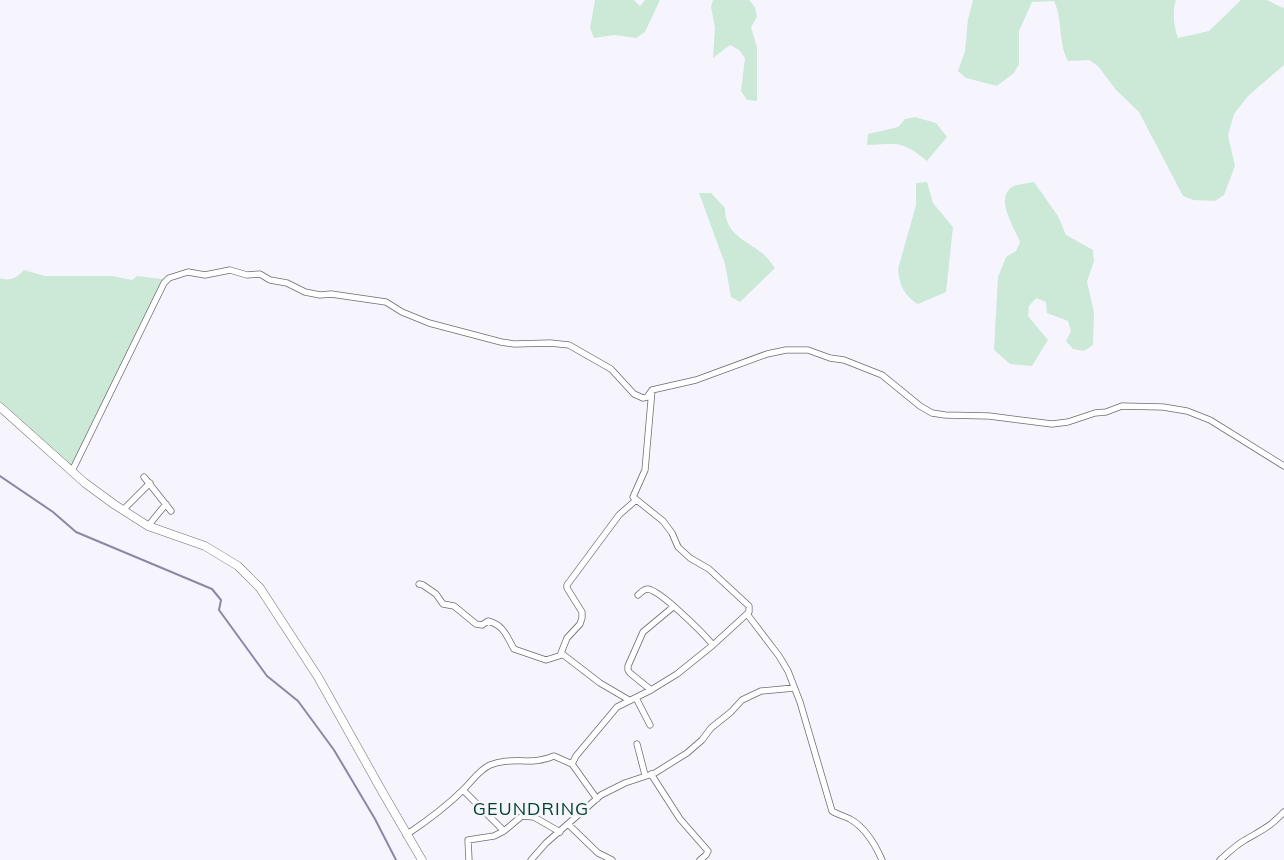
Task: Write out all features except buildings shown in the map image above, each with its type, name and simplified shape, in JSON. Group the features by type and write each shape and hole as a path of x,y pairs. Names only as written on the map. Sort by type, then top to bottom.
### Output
{"street":[{"path":"72,471 164,283 169,278 188,272 204,276 230,270 247,275 260,274 270,280 287,283 305,292 386,302 402,312 429,323 501,342 569,345 611,369 634,394 643,398 647,397 652,390 696,380 767,354 786,350 808,350 830,358 844,360 882,375 920,406 932,413 989,416 1052,424 1068,422 1122,406 1163,407 1188,411 1210,420 1284,466"},
{"path":"572,764 576,756 617,707 677,674 713,645 750,610 741,597 709,569 682,550 663,521 633,497 645,470 652,390"},
{"path":"0,407 72,471 123,510 148,526 205,546 238,566 260,588 318,676 422,860"},
{"path":"144,477 171,511"},
{"path":"123,510 150,483"},
{"path":"562,655 561,653 567,638 580,624 582,618 582,612 566,588 567,585 618,515 636,500"},
{"path":"148,526 166,504"},
{"path":"419,584 436,594 444,604 454,606 476,624 480,625 488,621 498,625 504,630 514,649 546,660 562,655"},
{"path":"638,596 648,589 690,620 713,645"},
{"path":"651,690 630,673 628,666 643,632 673,607"},
{"path":"747,614 788,671 800,702 832,811 849,818 866,832 882,860"},
{"path":"562,655 600,683 632,699 650,725"},
{"path":"531,860 546,843 597,799 625,783 655,773 687,753 742,700 761,691 794,688"},
{"path":"637,744 648,774 680,819 708,851 700,860"},
{"path":"406,834 430,819 487,766 500,761 544,761 554,756 572,764 597,799"},
{"path":"463,790 504,831"},
{"path":"1220,860 1245,840 1262,832 1284,812"},
{"path":"468,860 468,840 494,836 504,831 522,816 534,817 560,832"},
{"path":"569,825 598,853 612,860"}],"green space":[{"path":"595,0 634,0 640,6 645,0 660,0 645,32 636,38 615,35 594,38 590,28"},
{"path":"713,0 749,0 755,7 757,17 751,27 757,47 757,101 747,100 741,91 745,58 739,50 730,45 713,58 715,28 711,7"},
{"path":"973,0 1176,0 1174,19 1178,38 1209,31 1241,0 1267,0 1284,7 1284,65 1248,96 1234,114 1228,135 1235,166 1224,195 1215,201 1193,200 1183,196 1139,112 1116,90 1098,66 1089,60 1068,61 1063,47 1059,16 1054,1 1032,2 1019,31 1019,64 1014,73 997,86 966,78 958,71 965,51 968,19"},
{"path":"915,117 936,123 947,137 927,161 905,146 867,145 868,134 898,127 905,119"},
{"path":"927,182 933,203 953,227 946,292 918,304 904,290 898,269 916,205 916,183"},
{"path":"1034,182 1058,216 1066,235 1093,250 1094,261 1087,282 1094,312 1093,345 1084,351 1073,349 1066,341 1071,331 1068,321 1047,313 1046,302 1036,298 1029,306 1028,316 1048,340 1032,366 1010,364 994,350 998,277 1006,257 1016,251 1020,242 1007,212 1005,197 1014,186"},
{"path":"699,193 711,193 725,208 728,224 732,230 764,255 775,268 740,302 731,297 725,264"},
{"path":"24,270 45,276 112,276 132,280 137,276 162,279 164,282 74,472 0,405 0,278 14,278"}],"waterway":[{"path":"0,476 53,512 76,532 212,589 221,600 219,610 267,676 298,701 334,750 375,819 396,860"}],"district":[{"name":"GEUNDRING","path":"531,809"}]}
